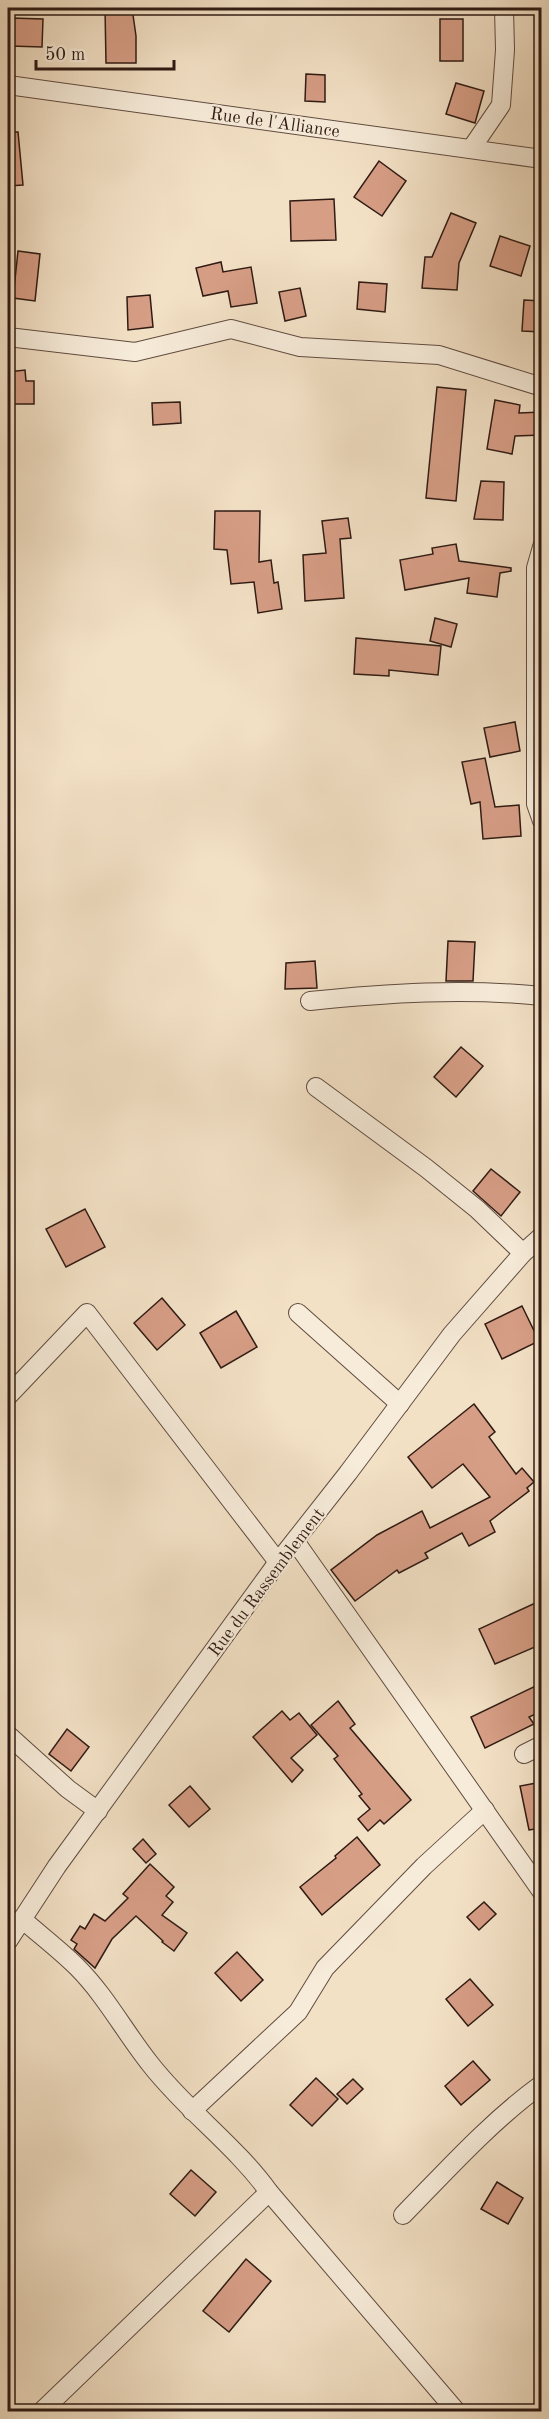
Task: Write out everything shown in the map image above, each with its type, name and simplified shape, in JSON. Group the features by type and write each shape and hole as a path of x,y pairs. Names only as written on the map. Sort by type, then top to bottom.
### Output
{"street":[{"path":"471,149 501,105 505,50 504,8"},
{"name":"Rue de l'Alliance","path":"8,85 542,159"},
{"path":"8,337 135,352 231,329 300,347 439,355 542,387"},
{"path":"542,547 536,568 536,804 542,821"},
{"path":"310,1001 446,991 505,992 542,996"},
{"path":"316,1087 426,1168 477,1209 524,1253"},
{"name":"Rue du Rassemblement","path":"8,1941 57,1866 278,1562 452,1334 542,1236"},
{"path":"8,1396 87,1313 278,1562"},
{"path":"298,1313 400,1404"},
{"path":"294,1541 542,1892"},
{"path":"8,1735 68,1789 98,1811"},
{"path":"524,1754 542,1745"},
{"path":"192,2111 298,2012 325,1968 424,1866 485,1810"},
{"path":"22,1919 78,1968 120,2020 151,2065 192,2111 250,2166 269,2192 457,2412"},
{"path":"404,2215 509,2108 542,2084"},
{"path":"41,2412 269,2192"}],"building":[{"path":"105,8 132,8 136,36 136,63 106,63"},
{"path":"11,18 43,19 42,47 10,46"},
{"path":"440,19 463,19 463,61 440,61"},
{"path":"306,74 325,75 325,102 305,101"},
{"path":"456,83 484,91 475,123 446,114"},
{"path":"8,132 18,132 23,185 8,186"},
{"path":"379,161 406,181 382,216 354,197"},
{"path":"334,199 336,240 291,241 290,201"},
{"path":"451,213 476,223 459,263 457,290 422,288 425,257 432,257"},
{"path":"500,236 530,246 521,276 490,266"},
{"path":"18,251 40,254 35,301 13,298"},
{"path":"221,262 223,272 251,267 257,303 231,307 228,291 203,296 196,268"},
{"path":"359,282 387,284 385,312 357,309"},
{"path":"300,288 306,316 285,321 279,292"},
{"path":"150,295 153,327 128,330 127,297"},
{"path":"524,300 542,301 542,332 522,331"},
{"path":"25,370 26,381 34,381 34,404 8,404 8,372"},
{"path":"437,387 466,390 456,501 426,498"},
{"path":"495,400 520,405 519,413 542,412 542,435 515,436 512,454 487,449"},
{"path":"180,402 181,423 153,425 152,403"},
{"path":"481,481 504,482 503,520 474,519"},
{"path":"215,511 260,511 259,562 271,560 274,583 278,582 282,609 258,613 254,582 231,584 227,550 214,549"},
{"path":"348,518 351,538 340,539 344,598 305,601 303,555 326,553 322,521"},
{"path":"456,544 459,561 511,568 511,571 500,573 497,597 467,593 469,578 405,590 400,560 433,554 432,548"},
{"path":"435,618 457,624 451,647 430,641"},
{"path":"356,638 441,646 438,675 389,670 389,676 354,674"},
{"path":"515,722 520,751 490,757 484,728"},
{"path":"485,758 495,807 519,805 521,836 483,839 480,802 471,804 462,762"},
{"path":"448,941 475,942 473,981 446,981"},
{"path":"315,961 317,988 285,989 286,963"},
{"path":"461,1047 483,1066 456,1097 434,1077"},
{"path":"491,1169 520,1192 501,1216 473,1191"},
{"path":"85,1209 105,1247 66,1267 46,1229"},
{"path":"162,1298 185,1325 157,1350 134,1323"},
{"path":"522,1306 539,1341 502,1359 485,1324"},
{"path":"236,1311 257,1347 221,1368 200,1333"},
{"path":"474,1404 495,1432 489,1437 516,1474 522,1468 534,1482 527,1488 529,1491 490,1521 495,1532 469,1546 462,1533 425,1553 428,1558 399,1573 397,1570 355,1601 331,1570 377,1535 422,1511 430,1528 490,1497 463,1464 432,1488 408,1457"},
{"path":"542,1600 542,1644 495,1664 479,1629"},
{"path":"542,1683 542,1711 529,1717 534,1724 485,1748 471,1717"},
{"path":"338,1701 355,1724 350,1728 411,1800 384,1824 380,1820 368,1831 358,1819 370,1809 359,1796 362,1794 334,1759 338,1756 311,1725"},
{"path":"282,1711 290,1720 299,1713 317,1735 291,1758 303,1770 292,1782 253,1737"},
{"path":"67,1729 89,1747 71,1771 49,1754"},
{"path":"542,1782 542,1828 529,1830 520,1786"},
{"path":"190,1786 210,1809 189,1827 169,1805"},
{"path":"357,1837 380,1865 322,1915 300,1887 336,1858 335,1856"},
{"path":"143,1839 156,1854 146,1863 133,1849"},
{"path":"150,1864 174,1887 166,1896 173,1902 162,1915 187,1933 174,1951 136,1916 112,1939 95,1968 74,1949 77,1944 71,1940 80,1926 85,1929 94,1914 105,1921 128,1898 123,1894"},
{"path":"484,1902 496,1914 479,1930 467,1917"},
{"path":"237,1952 263,1980 241,2001 215,1973"},
{"path":"470,1979 493,2005 468,2026 446,1999"},
{"path":"473,2061 490,2080 461,2105 445,2086"},
{"path":"316,2078 338,2099 312,2126 290,2105"},
{"path":"353,2079 363,2089 347,2104 337,2094"},
{"path":"191,2170 216,2192 195,2216 170,2194"},
{"path":"497,2182 523,2198 508,2224 481,2209"},
{"path":"246,2259 271,2281 229,2332 203,2311"}]}
